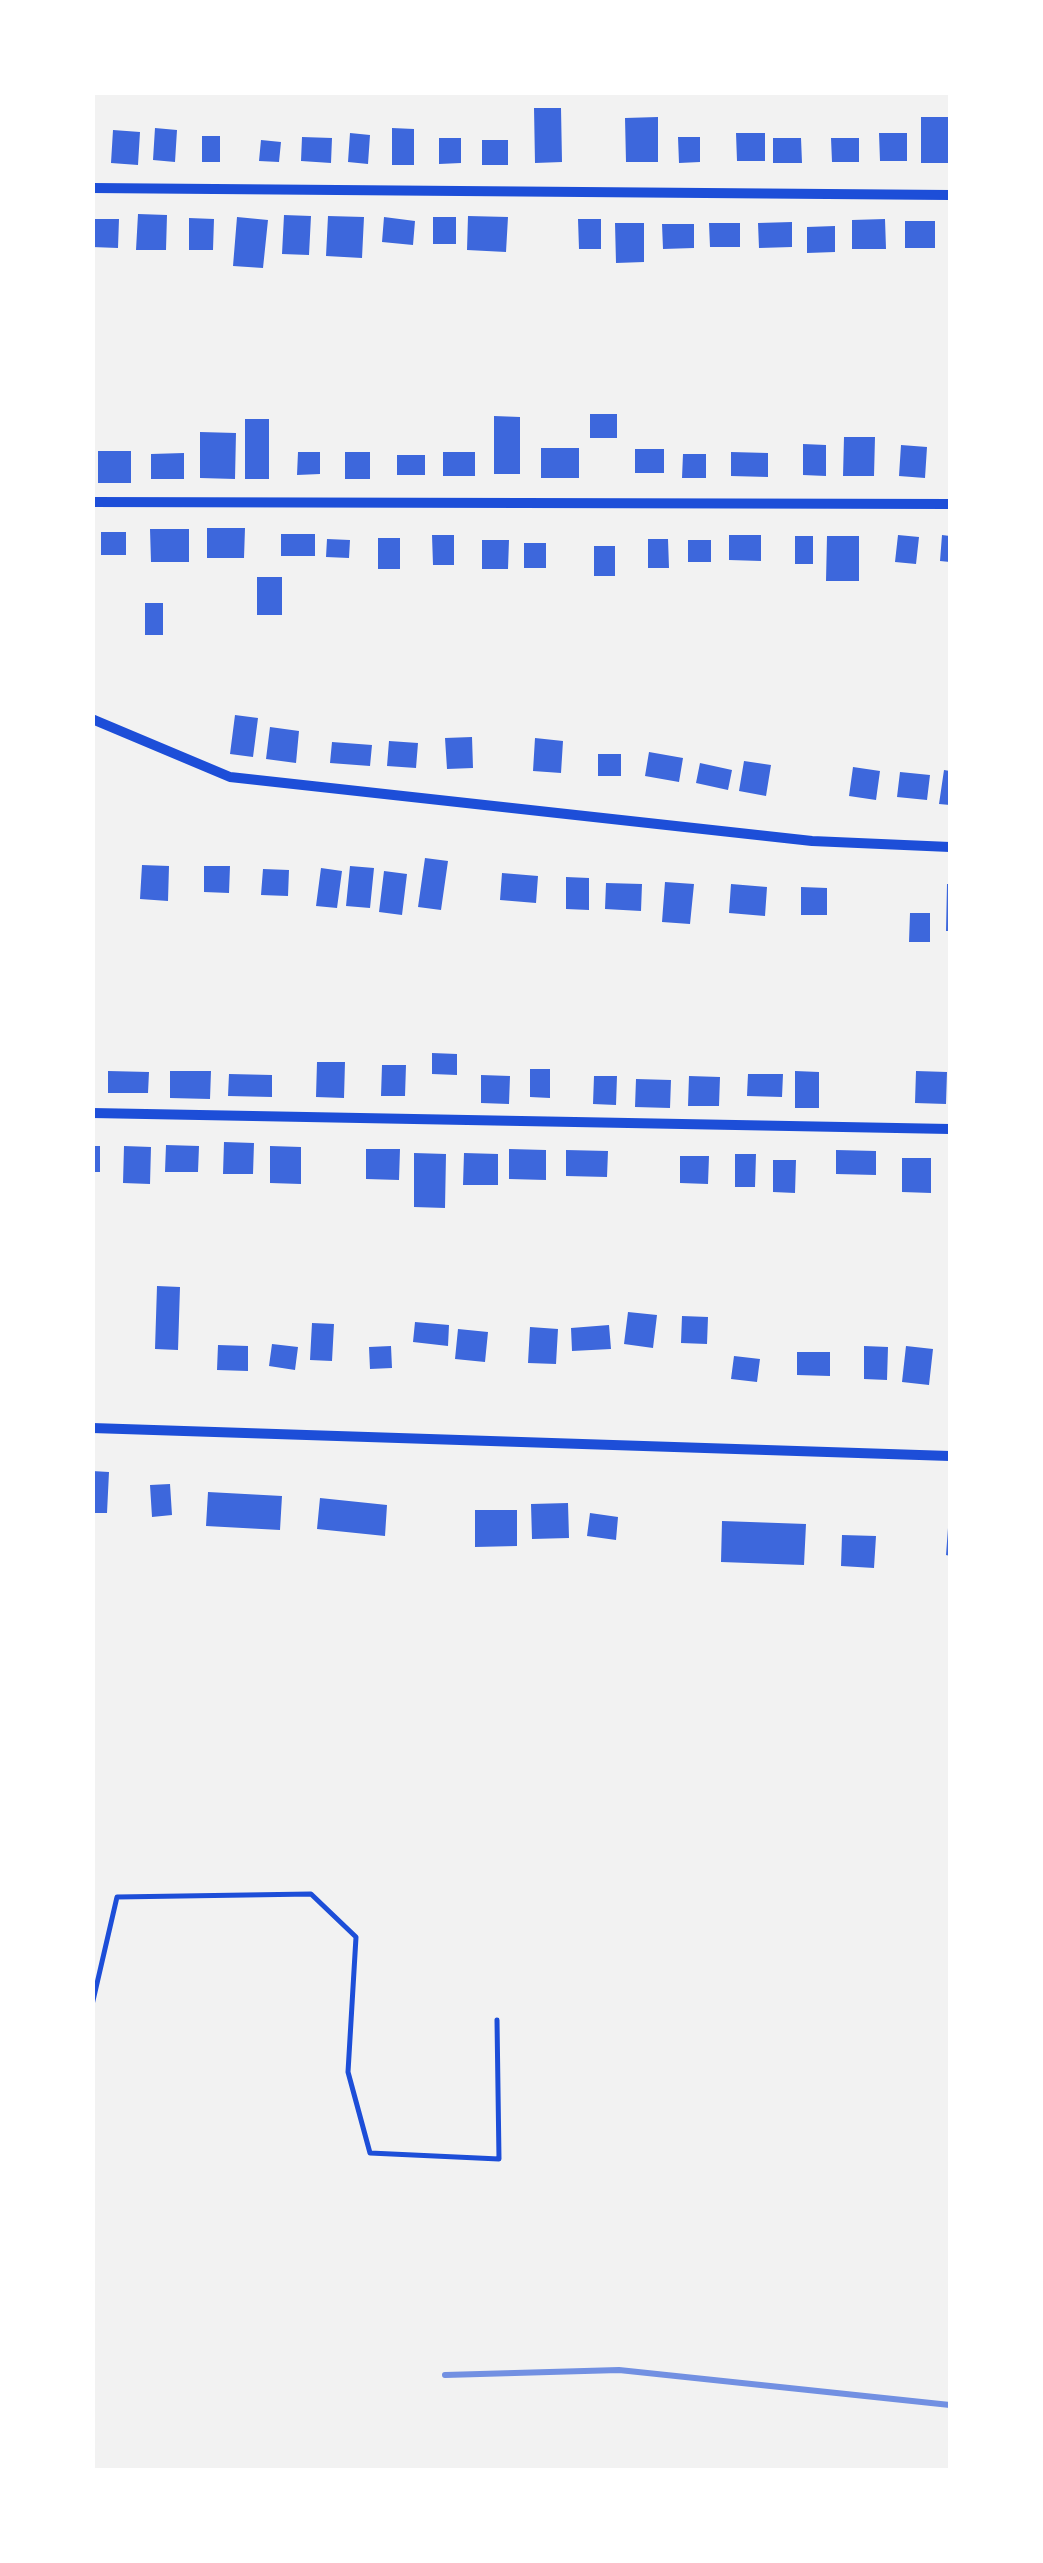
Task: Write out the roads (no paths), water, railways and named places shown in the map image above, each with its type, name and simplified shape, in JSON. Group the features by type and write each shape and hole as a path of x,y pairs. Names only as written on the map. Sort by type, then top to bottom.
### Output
{"street":[{"path":"92,188 950,194"},
{"path":"92,502 950,504"},
{"path":"92,719 145,737 230,777 812,841 950,847"},
{"path":"92,1112 950,1130"},
{"path":"92,1428 950,1456"}],"lane":[{"path":"92,2005 117,1897 310,1894 356,1938 348,2072 370,2153 499,2159 498,2020"}],"railway":[{"path":"445,2375 619,2370 950,2405"}]}
